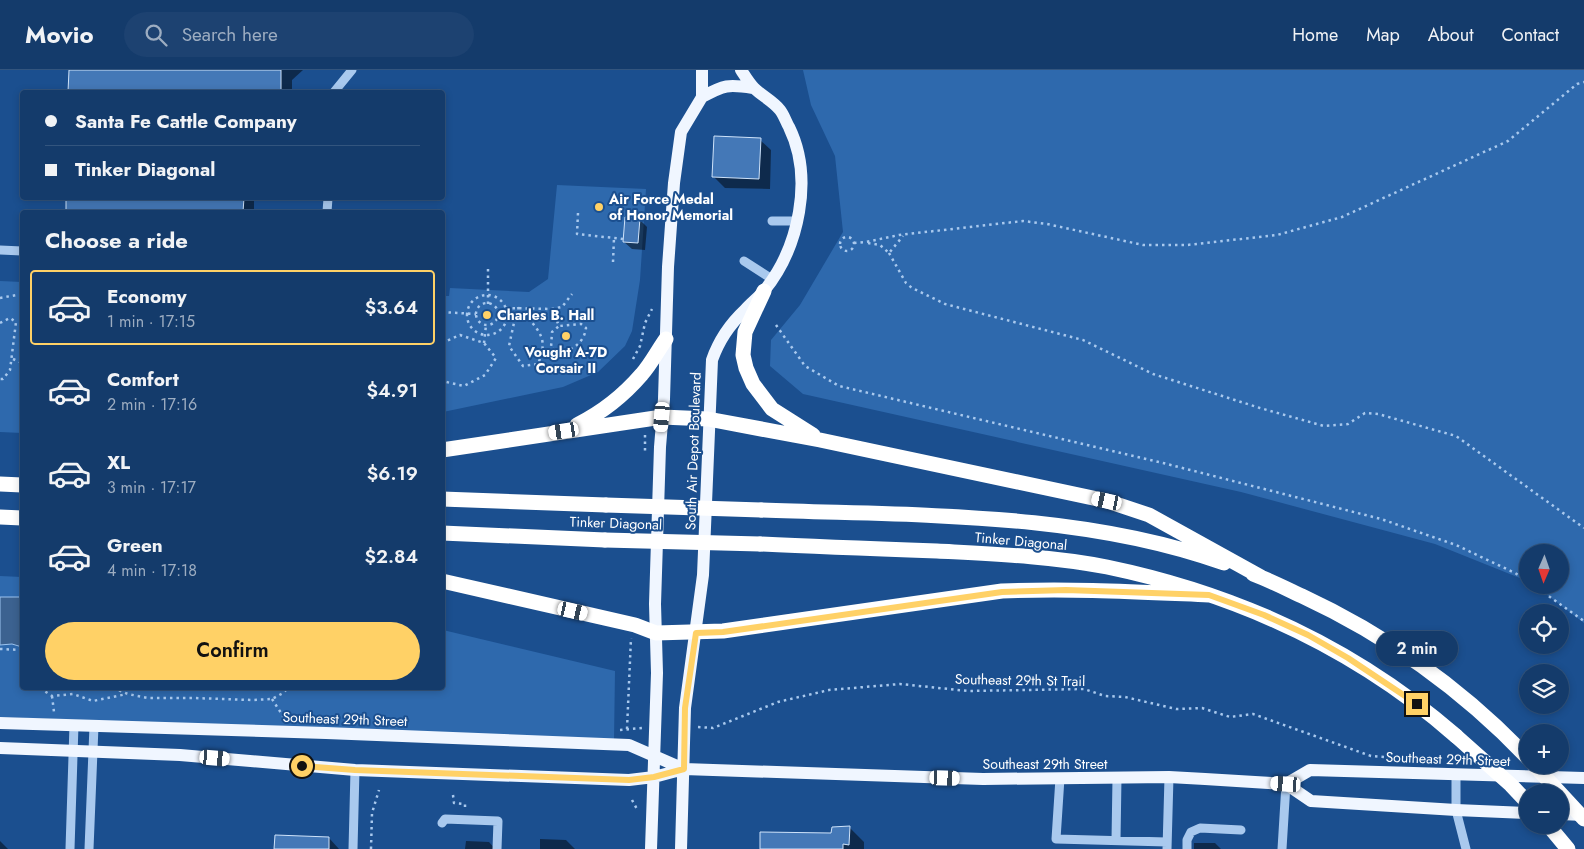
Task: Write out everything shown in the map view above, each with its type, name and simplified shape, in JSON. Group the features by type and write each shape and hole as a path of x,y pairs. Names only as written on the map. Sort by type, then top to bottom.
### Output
{"highway":[{"path":"768,285 745,332 744,355 746,368 753,384 772,408 820,440"},
{"path":"564,431 595,416 616,399 642,374 666,339"},
{"path":"445,450 662,417 708,418 1107,501 1149,514 1261,577"},
{"path":"0,484 20,484"},
{"name":"Tinker Diagonal","path":"445,499 991,519 1095,531 1160,544 1216,560 1261,577 1318,603 1359,625 1416,661 1474,706 1519,748"},
{"path":"0,517 20,518"},
{"name":"Tinker Diagonal","path":"445,533 986,554 1048,559 1106,567 1152,578 1209,595 1264,615 1308,635 1348,658 1393,686 1430,713 1519,793"},
{"path":"445,583 635,625 656,633 723,632 1002,592 1080,590 1209,595"},
{"path":"1542,774 1584,819"},
{"path":"1556,834 1568,849"}],"main road":[{"path":"651,849 657,673 655,604 660,447 674,184 678,144 682,132 702,97 702,70"},
{"name":"South Air Depot Boulevard","path":"681,849 684,726 688,682 703,575 708,418 712,360 716,348 733,322 768,285 789,248 797,221 802,192 800,163 793,136 780,110 753,88 741,70"},
{"path":"702,97 719,87 730,85 753,88"},
{"name":"Southeast 29th Street","path":"0,723 326,732 629,745 684,769"},
{"name":"Southeast 29th Street","path":"0,748 180,755 355,770 629,780 654,777 684,769 983,779 1169,777 1286,784 1310,770 1584,778"},
{"path":"1286,784 1311,801 1456,810 1519,812"},
{"path":"1569,814 1584,814"}],"street":[{"path":"336,90 352,70"},
{"path":"772,221 797,221"},
{"path":"0,250 20,251"},
{"path":"744,261 768,285"},
{"path":"70,849 74,725"},
{"path":"89,849 94,726"},
{"path":"353,849 355,770"},
{"path":"1456,774 1456,810 1466,849"},
{"path":"1060,778 1056,839 1116,840 1140,845 1167,846 1169,777"},
{"path":"1116,840 1117,778"},
{"path":"1282,849 1286,784"},
{"path":"442,823 445,819 498,821 497,849"},
{"path":"1187,849 1187,840 1191,832 1200,828 1241,830"}],"path":[{"path":"854,243 1023,221 1047,224 1143,245 1187,245 1277,235 1342,217 1508,141 1577,84 1584,82"},
{"path":"578,213 577,234 623,239"},
{"path":"889,253 904,235"},
{"path":"847,237 852,238 854,243 852,248 848,250 842,248 841,244 843,238 847,237"},
{"path":"613,262 614,238"},
{"path":"866,242 880,245 889,253 906,283 937,300 1083,340 1153,374 1324,426 1348,424 1365,413 1378,414 1456,436 1584,528"},
{"path":"488,266 488,304"},
{"path":"0,298 20,294"},
{"path":"506,308 562,308 572,294"},
{"path":"488,295 497,298 506,308 505,322 500,330 496,333 485,335 470,326 466,314 472,301 477,297 488,295"},
{"path":"488,304 494,307 497,314 493,323 486,325 478,320 476,314 479,308 488,304"},
{"path":"518,307 520,314"},
{"path":"552,309 559,326"},
{"path":"445,312 476,314"},
{"path":"497,314 507,314 515,318"},
{"path":"520,314 526,315 543,337 543,350 538,364 523,366 509,346 515,318 520,314"},
{"path":"0,323 10,318 16,322 10,370 3,379 0,379"},
{"path":"581,324 586,328 585,335 575,348 561,353 550,348 552,332 559,326 581,324"},
{"path":"484,343 486,325"},
{"path":"776,325 805,366 839,386 1163,463 1381,519 1456,545 1519,575"},
{"path":"445,342 460,335 484,343 496,358 486,375 464,386 445,382"},
{"path":"12,358 20,362"},
{"path":"1545,594 1584,622"},
{"path":"0,649 20,650"},
{"name":"Southeast 29th St Trail","path":"684,726 713,728 778,702 829,690 900,684 968,691 1084,689 1105,696 1125,697 1176,709 1202,708 1230,717 1253,714 1371,756 1390,758"},
{"path":"43,690 52,696 73,694 93,700 128,694"},
{"path":"118,690 148,698 252,700 272,699 283,694 286,690"},
{"path":"52,696 54,714"},
{"path":"627,729 655,727"},
{"path":"371,849 372,814 378,790"}],"shaded area":[{"path":"803,70 1584,70 1584,623 1569,612 1569,604 1559,604 1546,594 1569,594 1569,544 1519,544 1519,578 1435,544 1241,492 803,394 770,366 771,340 800,305 843,232 835,156 811,105"},
{"path":"557,185 646,189 640,280 632,331 625,346 598,372 563,387 445,412 445,296 449,296 450,288 529,292 548,279"},
{"path":"0,281 20,282 20,433 0,432"},
{"path":"0,576 20,577 20,690 445,690 445,630 615,671 614,740 0,717"},
{"path":"0,597 20,597 20,646 12,644 0,645"}],"building":[{"path":"69,70 281,70 281,90 68,90"},
{"path":"714,136 761,138 759,179 712,177"},
{"path":"66,200 244,200 243,210 66,210"},
{"path":"625,217 640,218 638,243 623,242"},
{"path":"850,826 849,845 843,844 843,849 760,849 760,832 831,833 832,827"},
{"path":"275,835 329,837 329,849 274,849"}],"place":[{"name":"Air Force Medal of Honor Memorial","path":"599,207"},
{"name":"Charles B. Hall","path":"487,315"},
{"name":"Vought A-7D Corsair II","path":"566,336"}],"route":[{"path":"302,766 355,770 629,780 654,777 684,769 685,708 696,633 723,632 964,596 1037,590 1209,595 1264,615 1308,635 1393,686 1417,704"}]}
